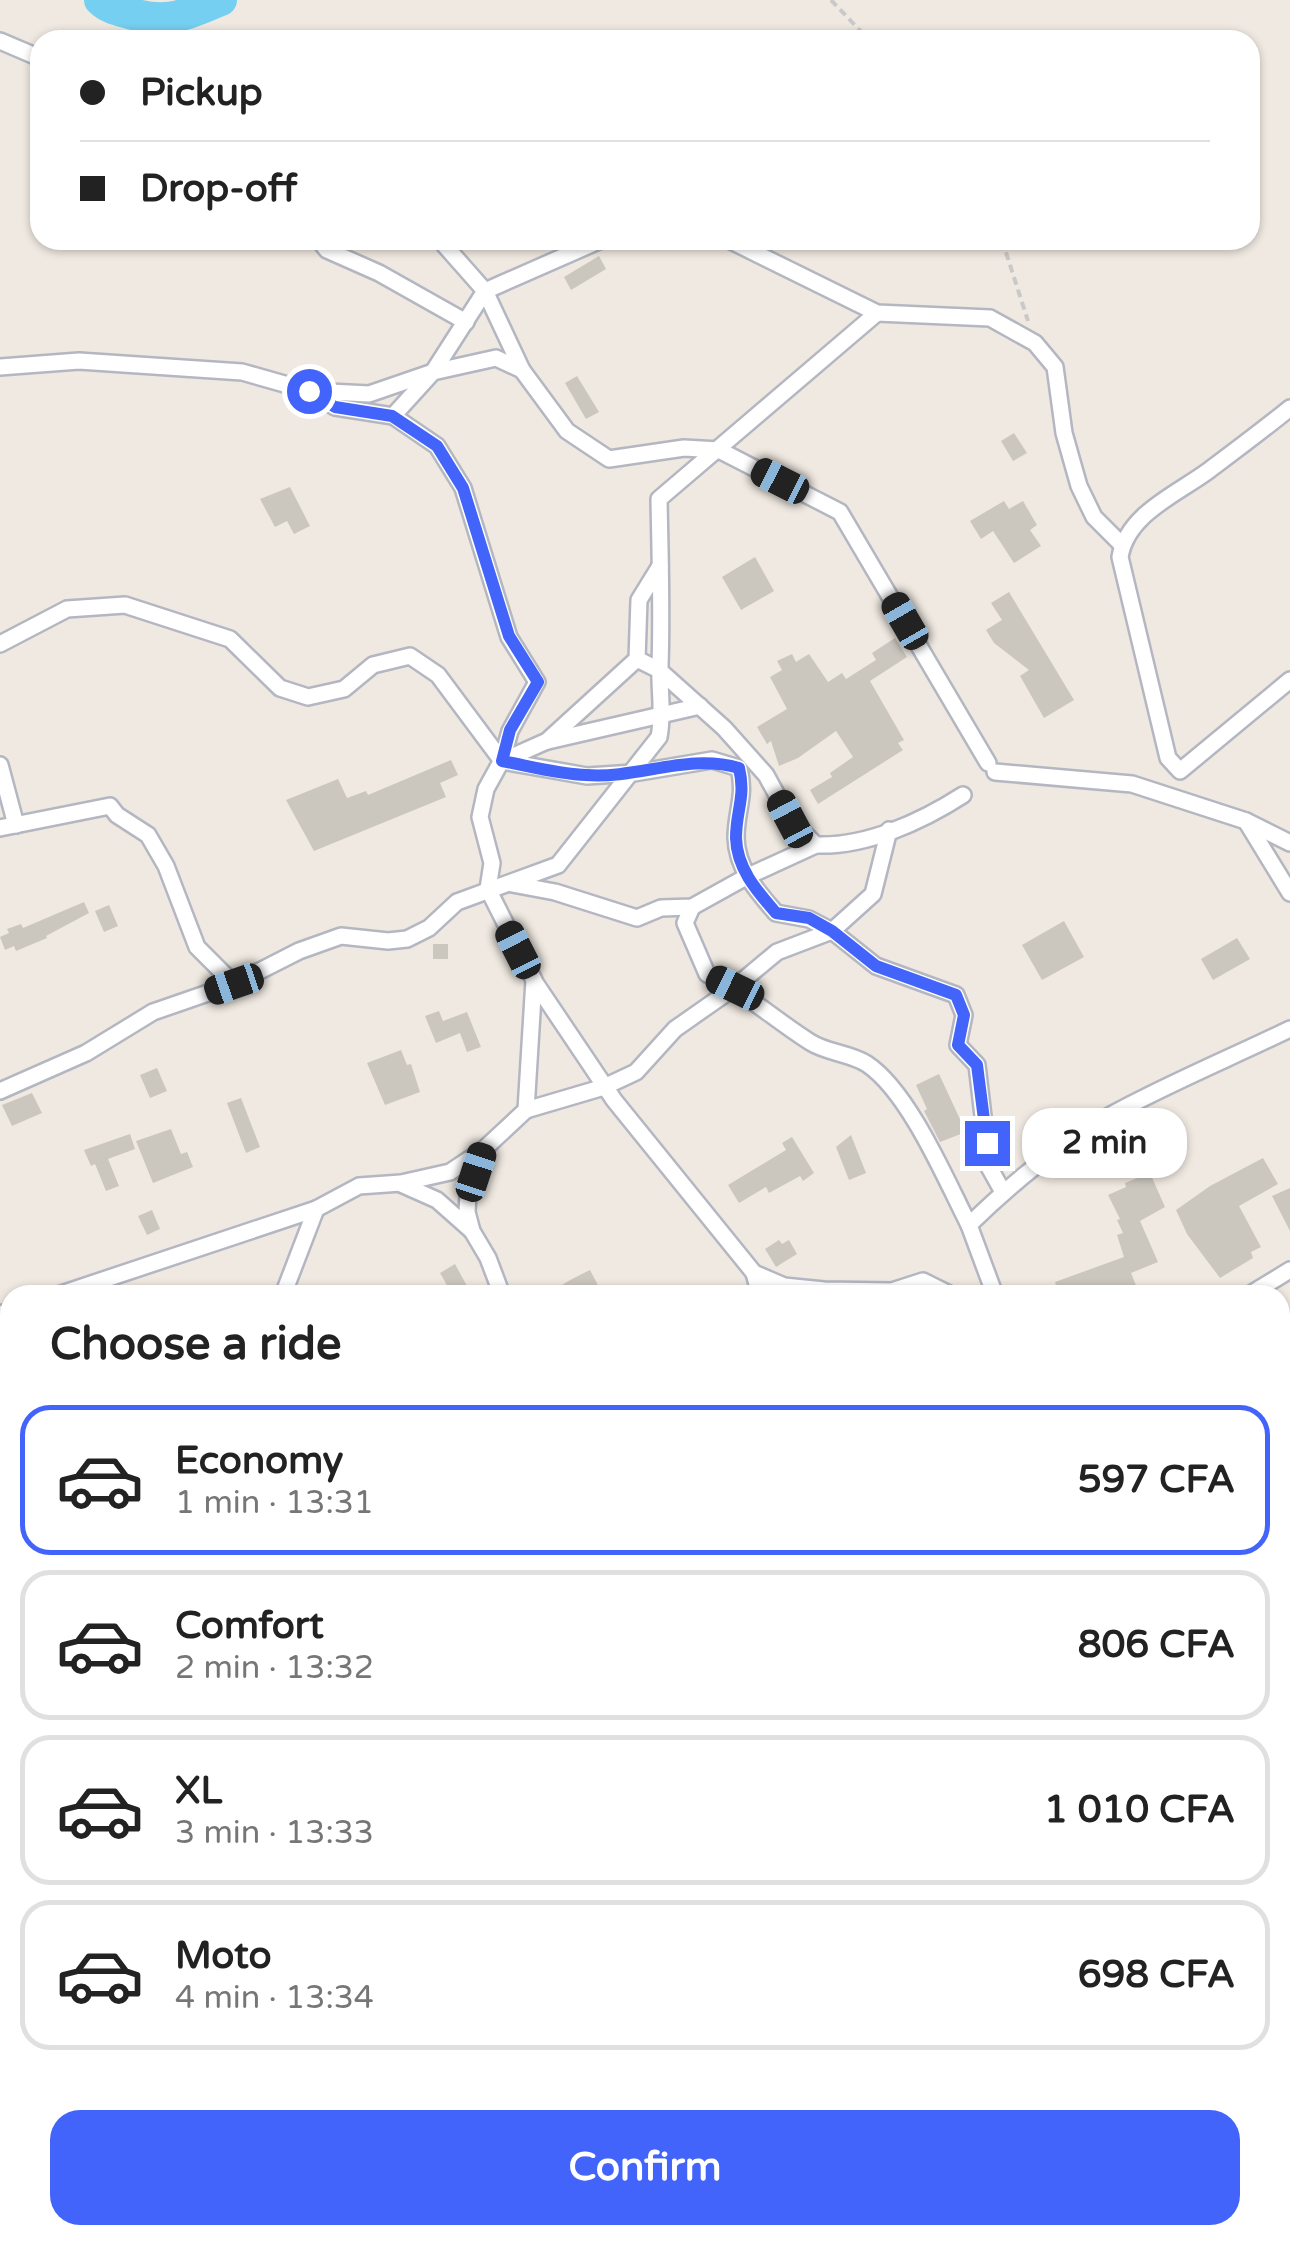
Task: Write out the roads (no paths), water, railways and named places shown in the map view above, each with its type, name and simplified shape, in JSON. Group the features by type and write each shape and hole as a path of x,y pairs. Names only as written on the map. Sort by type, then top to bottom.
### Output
{"street":[{"path":"0,42 30,54"},
{"path":"328,250 466,322"},
{"path":"449,250 485,291 522,370 567,431 610,460 684,448 719,450 840,512 991,767 1132,784 1246,821 1290,843"},
{"path":"392,416 434,372 485,291 578,250"},
{"path":"749,250 877,313 990,318 1035,343 1056,367 1064,433 1078,486 1094,516 1122,545"},
{"path":"0,1091 86,1053 154,1012 234,984 299,951 341,936 388,941 407,938 429,928 457,902 558,865 659,737 664,714 658,500 877,313"},
{"path":"0,366 79,361 242,372 309,391 369,394 434,372 496,358 522,370"},
{"path":"309,391 335,407 392,416 437,446 463,488 509,636 538,682 510,730 502,760 486,789 480,816 492,863 488,889 534,980 604,1087 754,1273 757,1285"},
{"path":"1290,408 1192,483 1158,504 1136,524 1122,545 1122,571 1171,765 1180,772 1290,680"},
{"path":"547,742 637,659 638,600 660,566"},
{"path":"0,644 67,610 125,604 230,639 280,688 308,697 344,689 374,665 410,656 438,675 502,760 587,776 712,760 739,768 744,789 736,840 746,877 776,913 809,918 876,966 956,995 964,1015 958,1045 977,1065 989,1167 1004,1192"},
{"path":"637,659 660,670 724,728 766,775 790,819 816,845"},
{"path":"502,760 547,742 700,706"},
{"path":"0,764 8,826 110,806 148,835 166,866 197,947 234,984"},
{"path":"508,883 555,892 637,918 662,908 692,907 816,845 840,846 929,817 963,795"},
{"path":"1246,821 1290,894"},
{"path":"88,1285 316,1209 359,1186 401,1184 450,1172 483,1150 526,1110 604,1087 636,1072 675,1029 735,988 777,952 832,931 872,894 889,830"},
{"path":"692,907 685,923 707,974 735,988 813,1044 866,1063 892,1087 935,1156 969,1225 992,1285"},
{"path":"526,1110 534,980"},
{"path":"969,1225 1004,1192 1108,1117 1290,1029"},
{"path":"483,1150 468,1194 467,1212 498,1285"},
{"path":"401,1184 437,1200 472,1231"},
{"path":"288,1285 316,1209"},
{"path":"1265,1285 1290,1270"},
{"path":"754,1273 782,1285"}],"waterway":[{"path":"100,0 117,10 155,18 186,14 221,0"}]}
